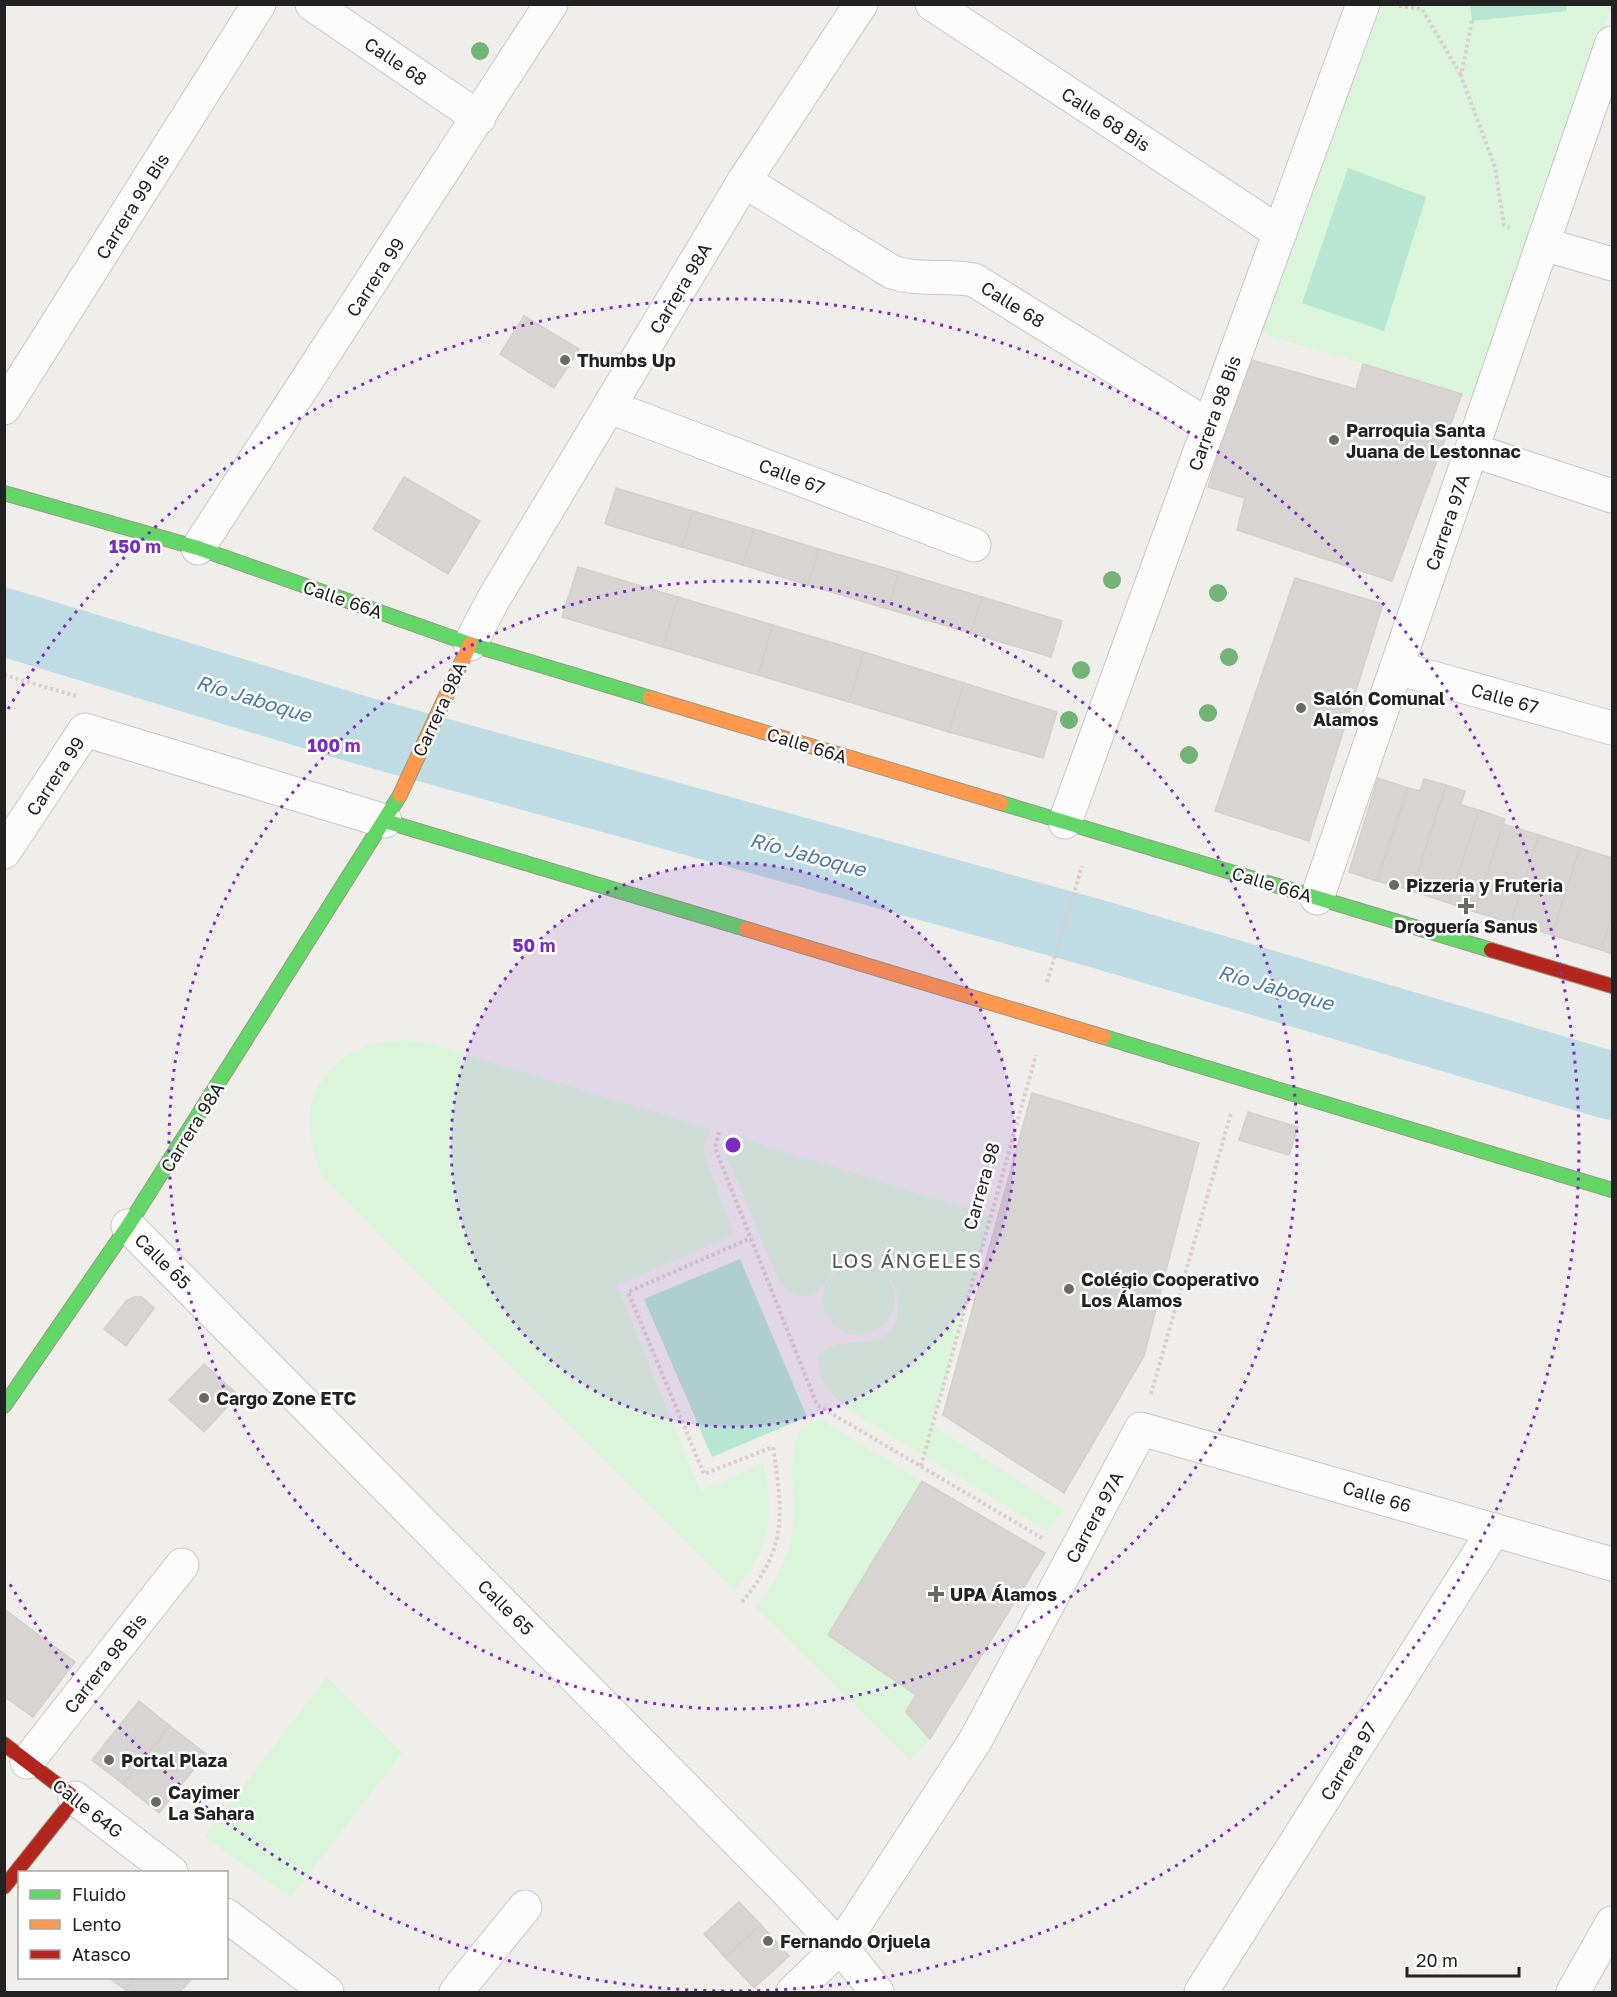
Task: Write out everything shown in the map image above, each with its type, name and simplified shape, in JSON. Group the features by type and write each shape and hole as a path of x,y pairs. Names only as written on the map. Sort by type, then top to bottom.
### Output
{"street":[{"name":"Carrera 99 Bis","path":"4,408 259,4"},
{"name":"Calle 68","path":"312,4 479,118"},
{"name":"Carrera 99","path":"198,548 551,4"},
{"name":"Carrera 98A","path":"4,1406 128,1226 385,821 493,600 744,181 861,4"},
{"name":"Calle 68 Bis","path":"933,4 1280,233"},
{"name":"Carrera 98 Bis","path":"1065,822 1280,233 1379,5"},
{"name":"Carrera 97A","path":"1317,898 1612,43"},
{"name":"Calle 68","path":"744,181 892,272 909,278 955,276 974,280 1209,426"},
{"path":"1543,244 1612,264"},
{"name":"Calle 67","path":"610,407 974,545"},
{"path":"1472,450 1612,496"},
{"name":"Calle 66A","path":"4,493 198,548 465,655 1065,822 1612,986"},
{"name":"Calle 67","path":"1396,668 1612,728"},
{"name":"Carrera 99","path":"4,852 85,730 385,821"},
{"path":"385,821 1612,1190"},
{"name":"Calle 65","path":"128,1226 840,1947 877,1992"},
{"name":"Carrera 97A","path":"793,1992 840,1947 975,1741 1141,1430"},
{"name":"Calle 66","path":"1141,1430 1612,1564"},
{"name":"Carrera 97","path":"1201,1992 1494,1530"},
{"name":"Carrera 98 Bis","path":"16,1753 182,1565"},
{"name":"Calle 64G","path":"16,1753 170,1871"},
{"path":"4,1887 75,1798"},
{"path":"456,1992 525,1907"},
{"path":"228,1917 327,1992"},
{"path":"1573,1992 1612,1923"}],"path":[{"path":"1379,5 1422,9 1461,76 1495,167 1504,225 1543,244"},
{"path":"1461,76 1472,21"},
{"path":"1051,967 1073,895"},
{"name":"Carrera 98","path":"921,1466 1046,1019"},
{"path":"1141,1430 1241,1078"},
{"path":"719,1132 715,1148 817,1405 1074,1556"},
{"path":"742,1602 761,1579 777,1547 782,1504 773,1447 704,1474 628,1293 751,1238"}],"green space":[{"path":"1382,5 1612,5 1474,396 1260,333"},
{"path":"1470,5 1566,5 1567,11 1472,21"},
{"path":"1348,168 1426,197 1384,331 1302,303"},
{"path":"408,1040 431,1044 711,1129 703,1151 734,1235 617,1285 700,1491 763,1463 769,1498 767,1531 756,1561 734,1590 322,1177 312,1144 309,1123 313,1099 324,1078 341,1060 362,1048 373,1044"},
{"path":"729,1134 991,1216 932,1425 1064,1510 1047,1531 850,1410 827,1387 821,1373 818,1356 828,1348 879,1338 889,1332 896,1322 898,1305 894,1284 886,1274 869,1261 848,1263 837,1268 819,1290 809,1296 798,1296 783,1287 724,1150"},
{"path":"740,1259 807,1417 712,1457 644,1299"},
{"path":"859,1263 879,1269 889,1279 895,1299 889,1319 879,1329 859,1335 839,1329 829,1319 823,1299 829,1279 839,1269"},
{"path":"820,1419 922,1481 828,1635 916,1695 906,1713 930,1739 910,1760 755,1606 777,1576 791,1540 794,1515 792,1462 800,1429"},
{"path":"327,1677 402,1753 291,1897 204,1837"}],"building":[{"path":"524,316 579,349 554,388 500,354"},
{"name":"Parroquia Santa Juana de Lestonnac","path":"1248,359 1356,389 1363,364 1462,394 1392,581 1237,530 1245,498 1208,487"},
{"path":"404,477 480,521 448,574 373,529"},
{"path":"616,488 693,511 682,547 605,524"},
{"path":"693,511 754,529 743,565 682,547"},
{"path":"754,529 819,549 808,585 743,565"},
{"path":"819,549 899,572 888,609 808,585"},
{"path":"578,567 678,597 663,647 562,617"},
{"path":"899,572 982,597 971,633 888,609"},
{"name":"Salón Comunal Alamos","path":"1295,578 1383,604 1309,841 1215,811"},
{"path":"678,597 773,625 758,675 663,647"},
{"path":"982,597 1062,621 1051,657 971,633"},
{"path":"773,625 864,652 849,702 758,675"},
{"path":"864,652 964,683 949,732 849,702"},
{"path":"964,683 1057,712 1043,758 949,732"},
{"path":"1378,778 1408,788 1377,881 1349,872"},
{"path":"1424,779 1446,785 1412,891 1377,881 1408,788 1420,791"},
{"path":"1446,785 1465,791 1461,805 1479,810 1449,903 1412,891"},
{"path":"1479,810 1505,819 1475,912 1449,903"},
{"path":"1503,824 1539,835 1511,923 1475,912"},
{"path":"1539,835 1580,848 1552,935 1511,922"},
{"path":"1580,848 1612,858 1612,915 1601,950 1552,935"},
{"path":"1612,915 1612,954 1601,950"},
{"name":"Colégio Cooperativo Los Álamos","path":"1032,1093 1199,1143 1144,1356 1064,1493 943,1415"},
{"path":"1248,1112 1298,1127 1289,1155 1239,1140"},
{"path":"142,1297 154,1308 126,1346 104,1329 127,1300"},
{"name":"Cargo Zone ETC","path":"204,1364 238,1395 204,1432 169,1400"},
{"name":"UPA Álamos","path":"922,1481 1045,1553 930,1739 906,1712 916,1695 828,1635"},
{"path":"4,1609 75,1662 33,1717 4,1696"},
{"path":"139,1701 170,1726 123,1784 92,1760"},
{"path":"170,1726 206,1754 159,1813 123,1784"},
{"path":"739,1902 761,1925 725,1957 704,1934"},
{"path":"761,1925 789,1956 754,1988 725,1957"},
{"path":"110,1979 135,1979 126,1990"},
{"path":"135,1979 191,1979 180,1992 129,1992 126,1990"}],"waterway":[{"name":"Río Jaboque","path":"4,622 357,729 1098,934 1612,1086"}],"traffic: fast":[{"path":"4,493 198,548 470,644 650,698"},
{"path":"4,1406 128,1226 400,795"},
{"path":"1001,803 1491,950"},
{"path":"385,821 746,929"},
{"path":"1104,1037 1612,1190"}],"traffic: slow":[{"path":"400,795 470,644"},
{"path":"650,698 1001,803"},
{"path":"746,929 1104,1037"}],"traffic: jam":[{"path":"1491,950 1612,986"},
{"path":"4,1744 75,1798 4,1887"}],"place":[{"name":"Thumbs Up","path":"565,360"},
{"name":"Parroquia Santa Juana de Lestonnac","path":"1334,440"},
{"name":"Salón Comunal Alamos","path":"1301,708"},
{"name":"Pizzeria y Fruteria","path":"1394,885"},
{"name":"Droguería Sanus","path":"1466,906"},
{"name":"Colégio Cooperativo Los Álamos","path":"1069,1289"},
{"name":"Cargo Zone ETC","path":"204,1398"},
{"name":"UPA Álamos","path":"936,1594"},
{"name":"Portal Plaza","path":"109,1760"},
{"name":"Cayimer La Sahara","path":"156,1802"},
{"name":"Fernando Orjuela","path":"768,1941"}],"district":[{"name":"LOS ÁNGELES","path":"907,1260"}]}
